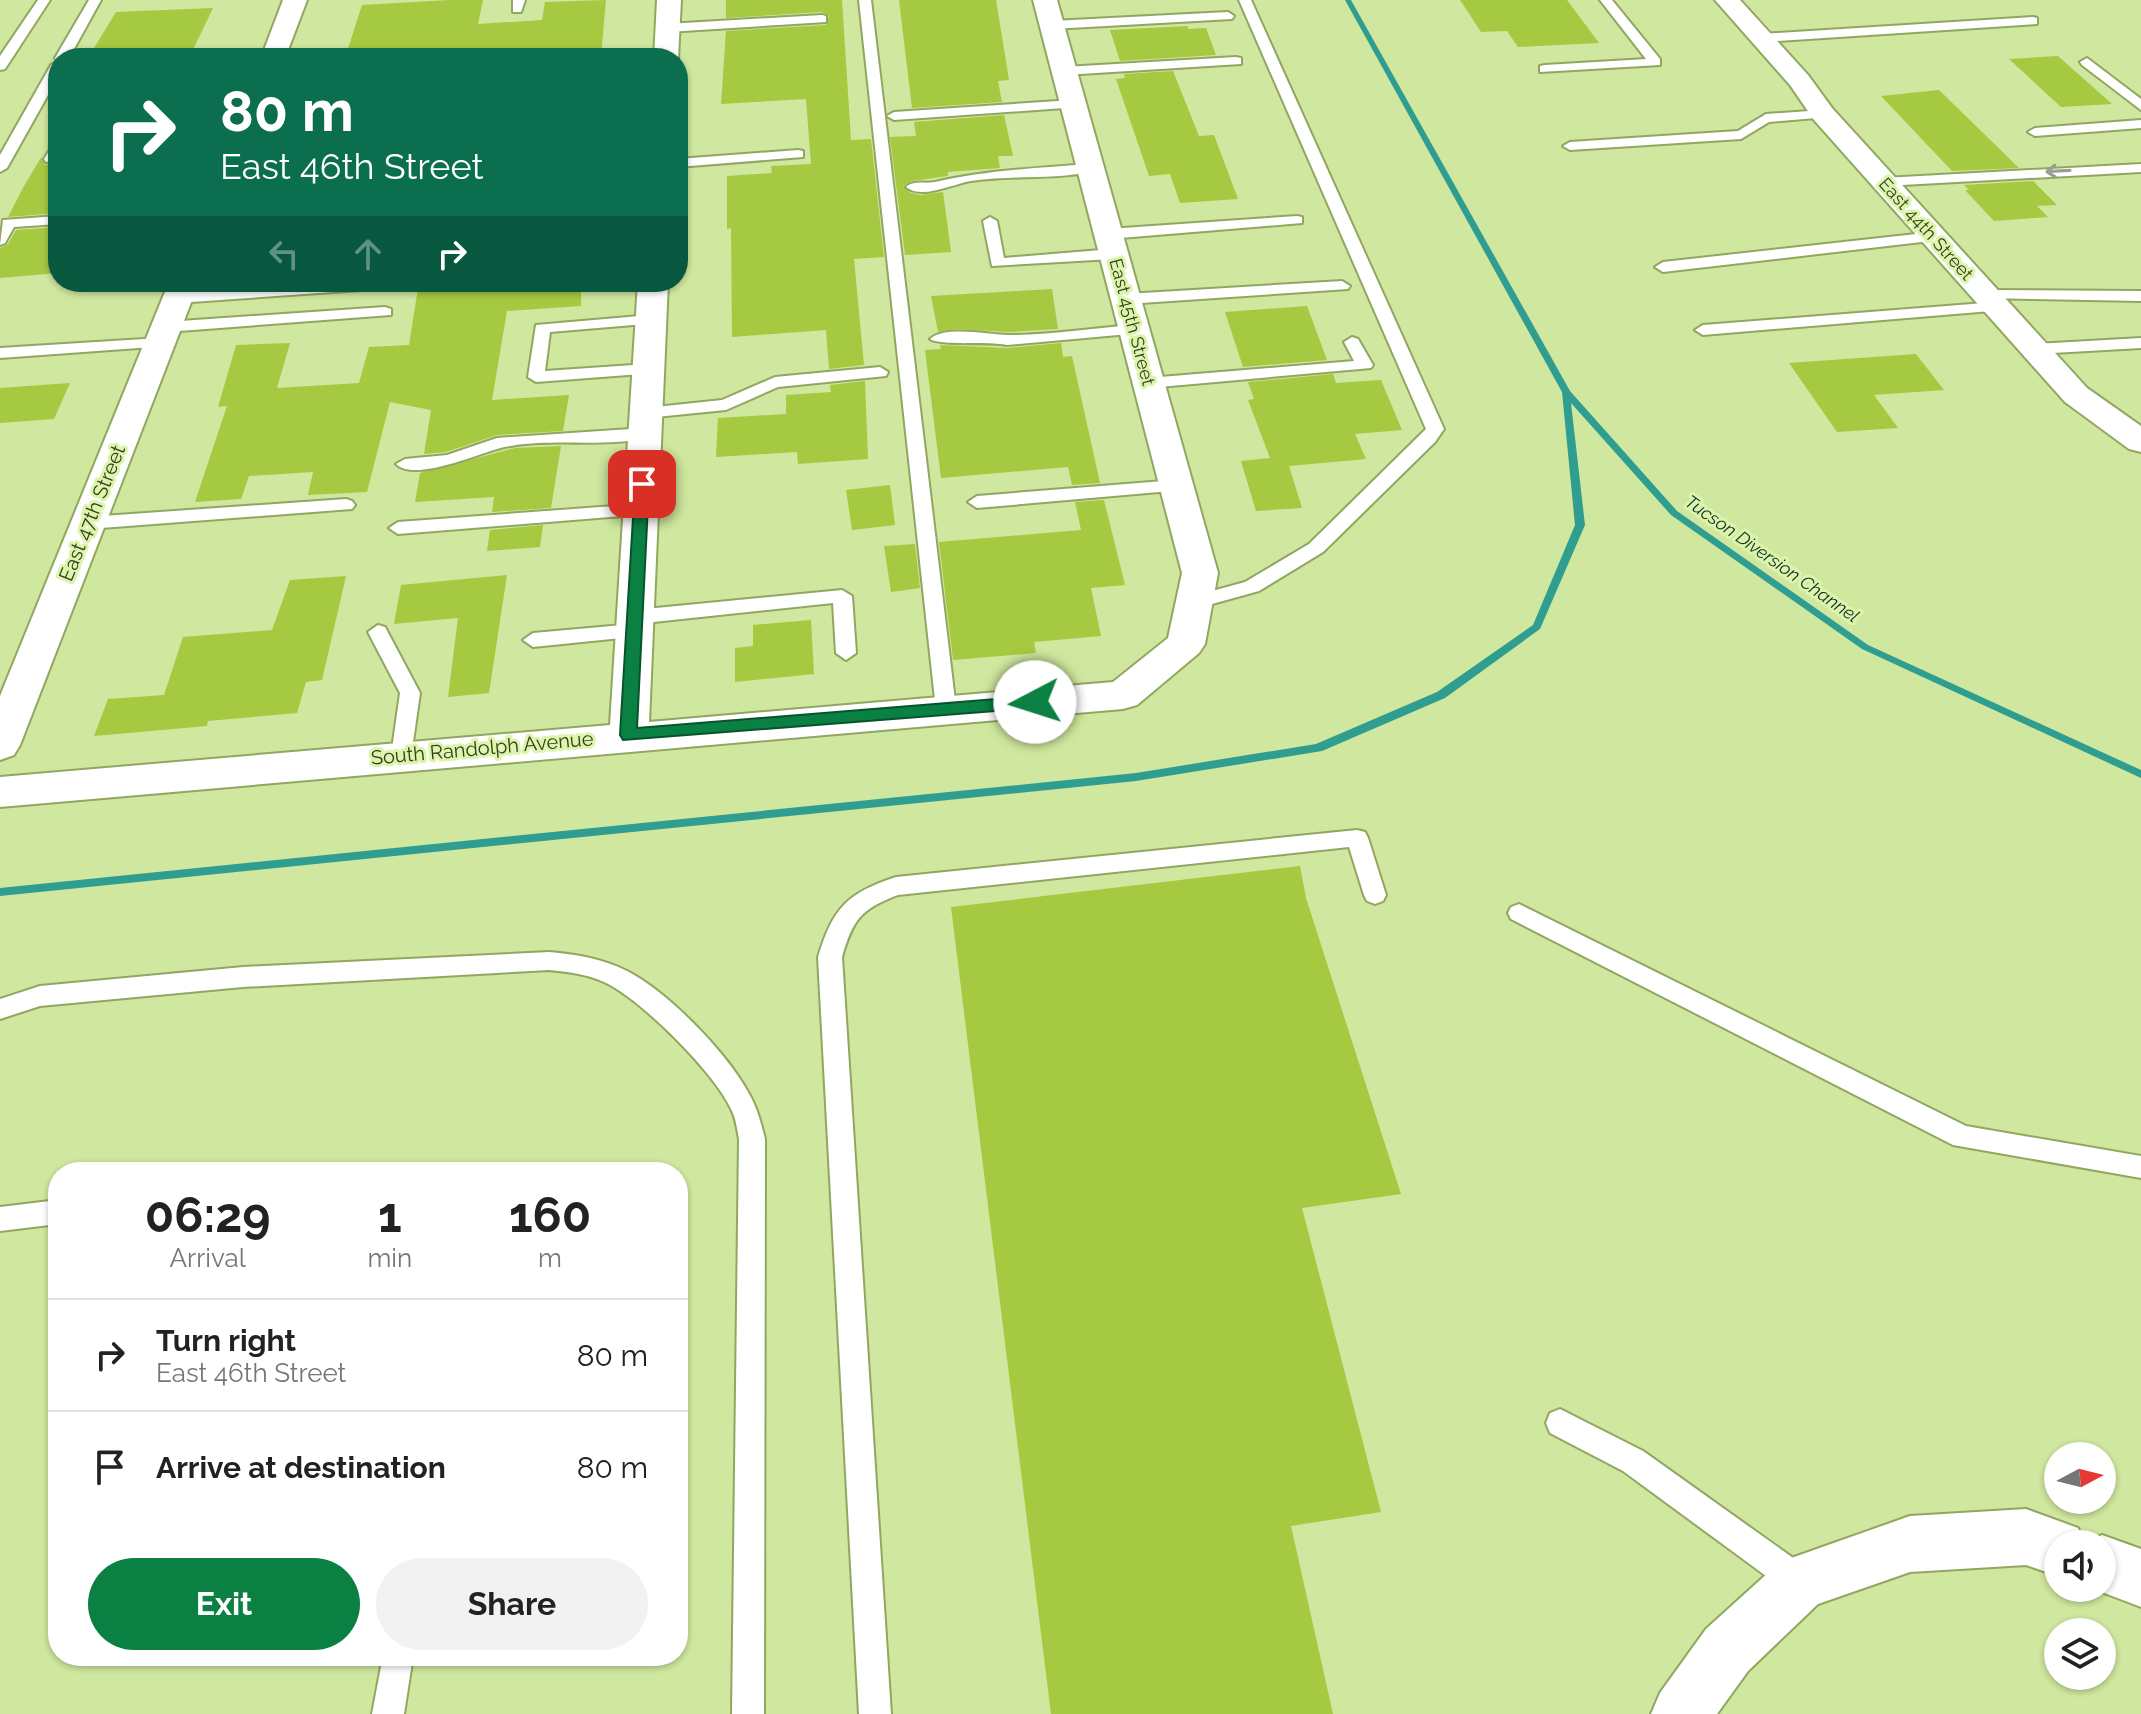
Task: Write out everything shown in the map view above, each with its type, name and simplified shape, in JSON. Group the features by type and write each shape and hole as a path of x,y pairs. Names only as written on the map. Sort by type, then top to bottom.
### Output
{"street":[{"path":"277,48 295,0"},
{"path":"666,48 669,0"},
{"name":"East 44th Street","path":"1727,0 1799,80 1823,114 2076,395 2141,442"},
{"name":"East 45th Street","path":"1048,13 1200,573 1186,644"},
{"path":"629,735 652,292"},
{"name":"East 47th Street","path":"0,745 172,312"},
{"name":"South Randolph Avenue","path":"0,792 629,735 1123,695 1186,644"},
{"path":"1681,1714 1727,1650 1800,1582 1910,1544 2026,1537 2044,1543"},
{"path":"2116,1569 2141,1578"}],"lane":[{"path":"0,66 5,53 44,0"},
{"path":"68,48 95,0"},
{"path":"865,0 946,709"},
{"path":"1194,603 1252,587 1316,548 1435,429 1245,0"},
{"path":"1545,69 1655,62 1606,0"},
{"path":"1048,13 1228,16"},
{"path":"667,28 822,19"},
{"path":"1762,38 2033,21"},
{"path":"1064,71 1236,61"},
{"path":"2087,62 2141,106"},
{"path":"0,168 48,83"},
{"path":"894,116 1073,104"},
{"path":"1570,146 1741,135 1766,118 1823,114"},
{"path":"2035,132 2141,124"},
{"path":"688,162 798,154"},
{"path":"913,187 931,187 970,177 1090,168"},
{"path":"1884,182 2139,168"},
{"path":"990,221 997,263 1111,244 1297,220"},
{"path":"0,240 8,223 48,221"},
{"path":"1663,267 1934,237"},
{"path":"1126,299 1342,286"},
{"path":"0,353 172,312 313,292"},
{"path":"1703,330 1992,301 2141,296"},
{"path":"172,312 385,312"},
{"path":"648,369 536,377 542,328 651,320"},
{"path":"938,339 986,336 1007,340 1134,330"},
{"path":"1148,383 1365,365 1352,342"},
{"path":"2035,349 2141,343"},
{"path":"405,464 449,460 497,443 645,423 726,405 775,382 880,372"},
{"path":"977,502 1176,486"},
{"path":"88,523 346,505"},
{"path":"398,528 641,510"},
{"path":"533,640 842,596 846,653"},
{"path":"378,632 410,693 401,756"},
{"path":"875,1714 830,957 838,930 857,901 896,886 1357,838 1375,895"},
{"path":"1519,913 1962,1137 2141,1167"},
{"path":"0,1009 40,996 243,977 549,961 577,963 598,969 641,992 738,1097 748,1119 752,1139 748,1714"},
{"path":"0,1219 48,1213"},
{"path":"1560,1423 1633,1461 1800,1582"},
{"path":"388,1714 396,1666"}],"building":[{"path":"483,0 478,24 542,20 545,2 606,0 602,48 348,48 362,5"},
{"path":"726,0 842,0 851,140 871,139 884,257 854,259 864,365 829,369 826,330 732,337 727,176 772,173 771,166 811,164 806,99 721,104 726,31 826,25 829,16 822,12 726,18"},
{"path":"899,0 996,0 1009,80 998,81 1002,102 912,108"},
{"path":"1460,0 1567,0 1599,43 1518,47 1507,31 1481,32"},
{"path":"213,8 194,48 94,48 116,12"},
{"path":"1188,26 1188,29 1206,28 1216,55 1120,61 1110,30"},
{"path":"2058,56 2112,104 2061,107 2009,59"},
{"path":"1173,71 1199,136 1214,135 1238,199 1180,203 1170,174 1149,176 1116,79 1125,78 1124,74"},
{"path":"1939,90 2019,168 1952,171 1881,96"},
{"path":"1004,115 1013,156 998,156 1000,168 948,172 948,176 912,181 903,186 911,193 920,195 943,192 951,252 905,255 890,137 916,136 914,122"},
{"path":"41,157 45,165 48,164 48,214 8,217"},
{"path":"2033,181 2057,205 2037,206 2048,217 1994,221 1965,190 1969,190 1964,185"},
{"path":"48,228 48,274 0,278 0,248 8,244 16,230"},
{"path":"1052,289 1058,329 1009,332 957,329 938,332 931,296"},
{"path":"417,292 581,292 581,306 507,311 492,400 569,395 563,431 497,435 446,452 424,454 431,410 390,402 367,492 308,495 313,472 249,476 241,499 195,502 227,406 218,407 236,345 290,343 277,388 359,383 369,347 409,345"},
{"path":"1307,306 1327,360 1243,367 1225,312"},
{"path":"1061,343 1063,357 1072,356 1100,483 1072,485 1068,467 941,478 925,350 941,349 940,345 1007,348"},
{"path":"1916,354 1944,390 1874,395 1898,428 1837,432 1789,363"},
{"path":"1333,374 1336,383 1381,380 1402,430 1355,434 1366,459 1289,466 1302,508 1256,511 1241,461 1270,458 1248,400 1254,399 1248,382"},
{"path":"865,381 868,459 798,464 797,452 716,457 718,418 786,414 786,395 831,392 830,385"},
{"path":"70,383 54,419 0,423 0,388"},
{"path":"561,446 551,508 492,512 494,497 415,502 420,473 515,448"},
{"path":"890,485 895,525 852,530 846,490"},
{"path":"1104,500 1125,585 1091,588 1101,636 1034,642 1036,653 953,660 939,542 1081,530 1075,502"},
{"path":"543,525 540,547 487,551 490,530"},
{"path":"915,544 920,588 891,592 884,546"},
{"path":"507,575 489,693 448,697 458,618 394,624 401,585"},
{"path":"346,576 322,680 306,682 297,713 208,721 207,726 94,736 108,699 164,695 183,637 272,630 290,580"},
{"path":"811,620 814,674 735,682 735,648 753,646 753,625"},
{"path":"1300,866 1306,898 1401,1194 1302,1208 1381,1512 1291,1526 1333,1714 1051,1714 951,907"}],"waterway":[{"name":"Tucson Diversion Channel","path":"1348,0 1566,392"},
{"path":"0,892 1136,777 1318,748 1441,695 1537,627 1580,525 1566,392"},
{"name":"Tucson Diversion Channel","path":"1566,392 1674,513 1865,647 2141,774"}],"route":[{"path":"642,484 629,735 1035,702"}]}
